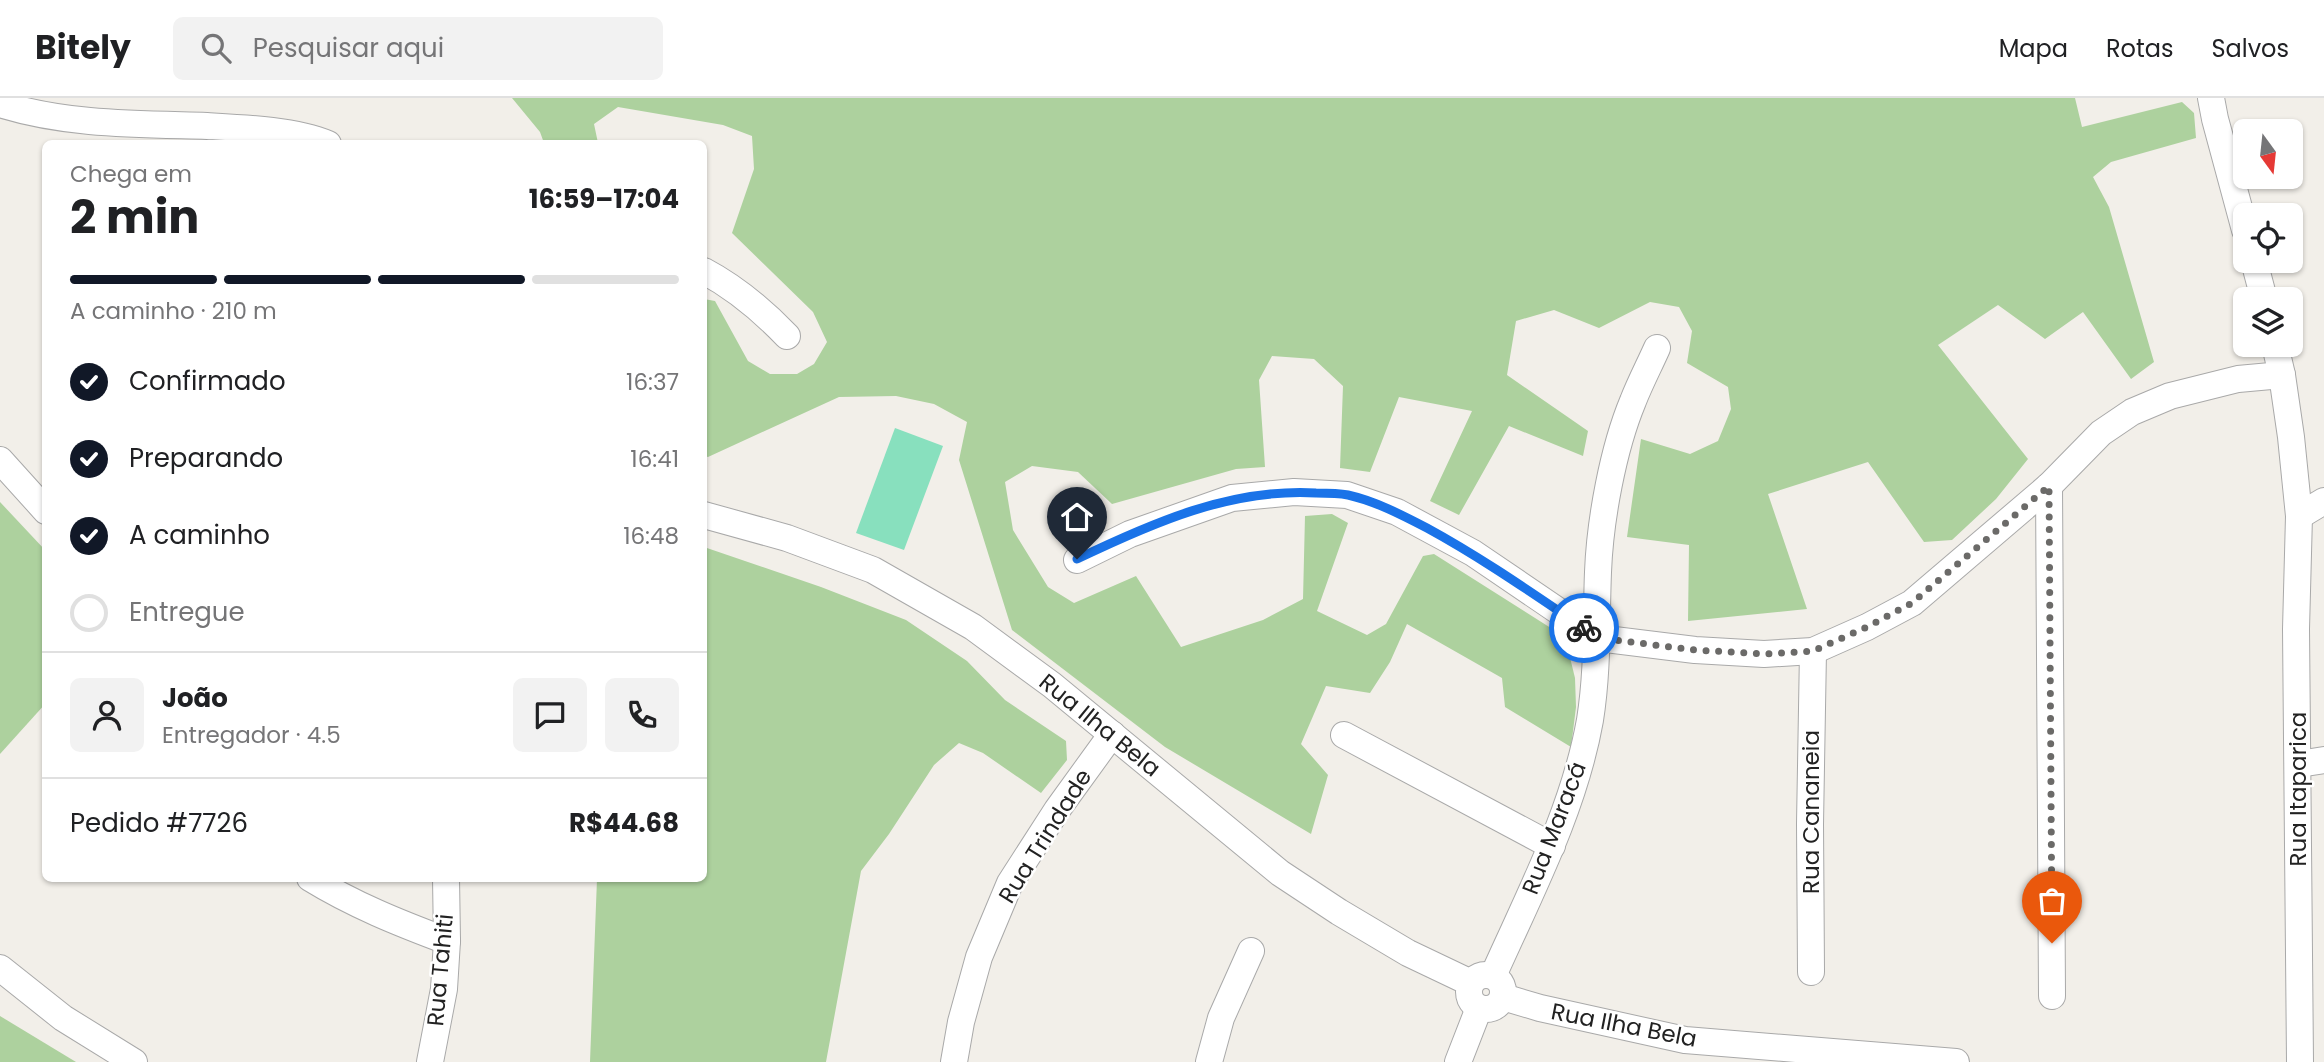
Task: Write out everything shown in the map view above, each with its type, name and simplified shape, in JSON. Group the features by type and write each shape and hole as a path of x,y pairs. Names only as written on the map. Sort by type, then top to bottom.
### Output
{"street":[{"path":"2211,98 2238,203"},
{"path":"0,104 90,122 255,128 310,140"},
{"path":"707,273 726,283 760,309 787,336"},
{"name":"Rua Maracá","path":"1458,1062 1486,991 1552,846 1577,776 1590,719 1598,638 1598,570 1604,516 1615,458 1632,402 1657,348"},
{"name":"Rua Itaparica","path":"2278,357 2299,516 2296,629 2311,762 2300,1062"},
{"path":"1077,559 1130,534 1232,498 1294,492 1347,495 1396,512 1473,553 1598,638 1695,650 1764,654 1813,651 1912,603 2049,486 2101,433 2132,412 2170,396 2238,379 2282,375"},
{"path":"0,460 42,507"},
{"path":"2049,486 2052,996"},
{"path":"2299,516 2324,501"},
{"name":"Rua Ilha Bela","path":"707,516 786,538 873,570 973,627 1052,685 1280,873 1408,953 1486,991 1540,1008 1685,1040 1956,1062"},
{"name":"Rua Cananeia","path":"1811,972 1813,651"},
{"name":"Rua Trindade","path":"954,1062 961,1022 979,957 1010,883 1057,810 1112,734"},
{"path":"1344,735 1552,846"},
{"path":"316,882 339,896 398,923 447,941"},
{"name":"Rua Tahiti","path":"430,1062 444,989 446,882"},
{"path":"1209,1062 1222,1018 1251,951"},
{"path":"0,968 63,1018 134,1062"}],"green space":[{"path":"512,98 2075,98 2082,127 2182,102 2194,113 2196,138 2111,162 2093,177 2109,207 2154,362 2131,379 2083,312 2045,339 1998,305 1938,345 2028,459 1996,499 1952,540 1924,542 1868,462 1768,494 1807,609 1688,621 1689,545 1627,537 1641,439 1690,454 1718,441 1731,409 1728,387 1687,363 1692,331 1679,307 1650,302 1599,328 1554,310 1516,321 1507,375 1588,431 1583,456 1509,426 1459,515 1430,501 1472,411 1399,397 1370,472 1340,468 1343,386 1314,359 1272,356 1259,380 1265,467 1236,469 1112,504 1078,472 1032,466 1005,482 1013,530 1048,587 1074,603 1136,576 1181,647 1263,620 1303,599 1305,516 1332,514 1348,523 1317,611 1367,635 1386,624 1423,556 1434,554 1565,637 1575,678 1576,707 1571,747 1505,707 1502,678 1407,624 1390,662 1370,693 1326,686 1301,744 1328,775 1311,834 1165,747 1012,630 959,460 967,422 934,404 896,396 839,397 707,457 707,300 715,301 748,361 770,374 797,374 814,364 827,342 813,312 732,233 754,169 752,136 723,125 618,107 594,124 597,140 543,140 540,132"},
{"path":"895,428 943,446 904,550 856,533"},
{"path":"0,502 42,547 42,707 0,754"},
{"path":"707,548 821,587 906,620 967,661 1005,700 1066,741 1067,760 1041,793 983,753 959,743 934,765 861,871 826,1062 590,1062 597,882 707,882"},
{"path":"0,1016 76,1062 0,1062"}],"way so far":[{"path":"1584,628 1598,638 1695,650 1764,654 1813,651 1912,603 2049,486 2052,943"}],"route":[{"path":"1077,559 1130,534 1232,498 1294,492 1347,495 1396,512 1473,553 1584,628"}]}
